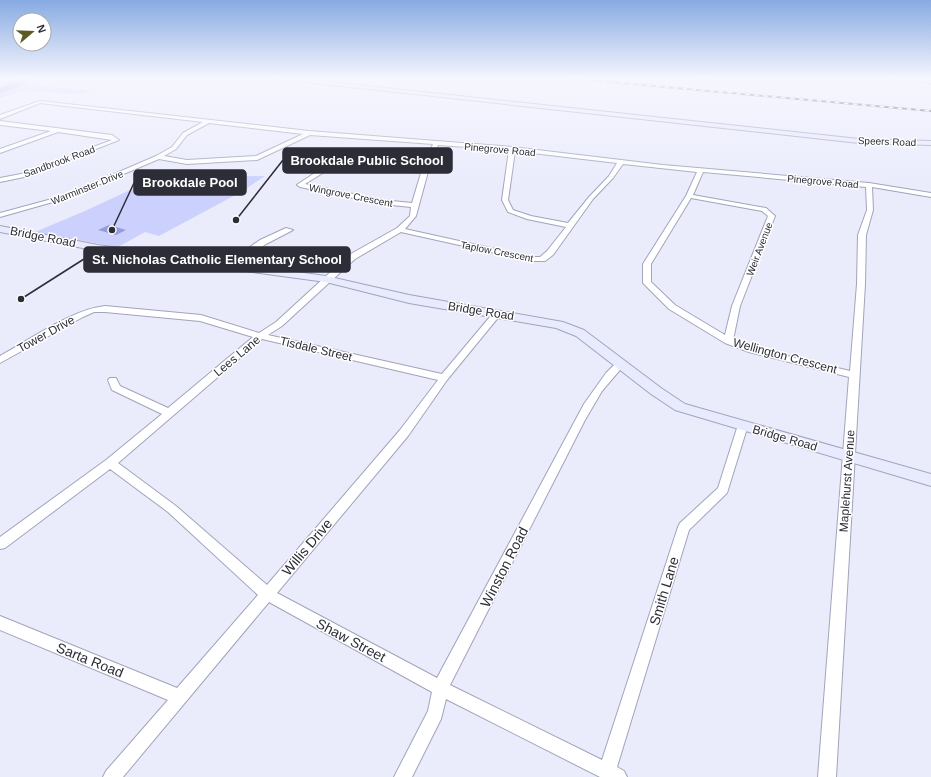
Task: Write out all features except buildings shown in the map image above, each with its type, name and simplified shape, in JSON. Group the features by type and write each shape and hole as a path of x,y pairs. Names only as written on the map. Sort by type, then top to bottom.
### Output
{"main road":[{"name":"Speers Road","path":"609,114 859,141 931,143"},
{"name":"Bridge Road","path":"0,229 98,248 326,279 409,299 559,325 580,333 680,407 931,480"}],"street":[{"name":"Pinegrove Road","path":"150,114 310,133 512,149 620,162 869,185 931,196"},
{"name":"Warminster Drive","path":"0,215 65,197 158,157 174,148 185,134 210,121"},
{"path":"0,123 58,130"},
{"path":"0,151 58,130"},
{"name":"Sandbrook Road","path":"0,180 34,172 116,140 112,137 58,130"},
{"path":"158,157 187,162 257,158 310,133"},
{"name":"Lees Lane","path":"0,544 110,463 260,336 279,324 326,279 352,257 400,230 414,216 415,205 429,158 436,143"},
{"path":"512,149 505,200 510,211 529,218 571,226"},
{"name":"Taplow Crescent","path":"400,230 531,259 542,258 550,253 591,198 611,177 620,162"},
{"name":"Wingrove Crescent","path":"415,205 382,202 300,185 332,164 340,163 425,172"},
{"name":"Wellington Crescent","path":"701,170 689,196 647,264 647,283 672,307 728,341 752,350 854,375"},
{"name":"Maplehurst Avenue","path":"827,777 839,586 850,456 861,284 862,235 870,210 869,185"},
{"name":"Weir Avenue","path":"689,196 764,209 772,216 736,306 728,341"},
{"path":"227,266 263,242 289,230"},
{"name":"Tisdale Street","path":"93,310 105,309 201,318 260,336 444,378"},
{"name":"Tower Drive","path":"0,360 80,314 93,310"},
{"name":"Willis Drive","path":"112,777 404,433 444,378 497,314"},
{"name":"Winston Road","path":"403,777 435,713 441,688 585,412 611,372 620,364"},
{"path":"113,380 116,388 170,413"},
{"name":"Smith Lane","path":"612,774 684,526 722,490 743,425"},
{"name":"Shaw Street","path":"110,463 172,509 268,595 441,688 612,774"},
{"name":"Sarta Road","path":"0,624 180,697"}],"shaded area":[{"path":"265,176 241,192 159,236 145,232 118,247 35,232 85,211 158,177"},
{"path":"109,225 126,230 116,235 98,230"}],"place":[{"name":"Brookdale Public School","path":"236,220"},
{"name":"Brookdale Pool","path":"112,230"},
{"name":"St. Nicholas Catholic Elementary School","path":"21,299"}]}
